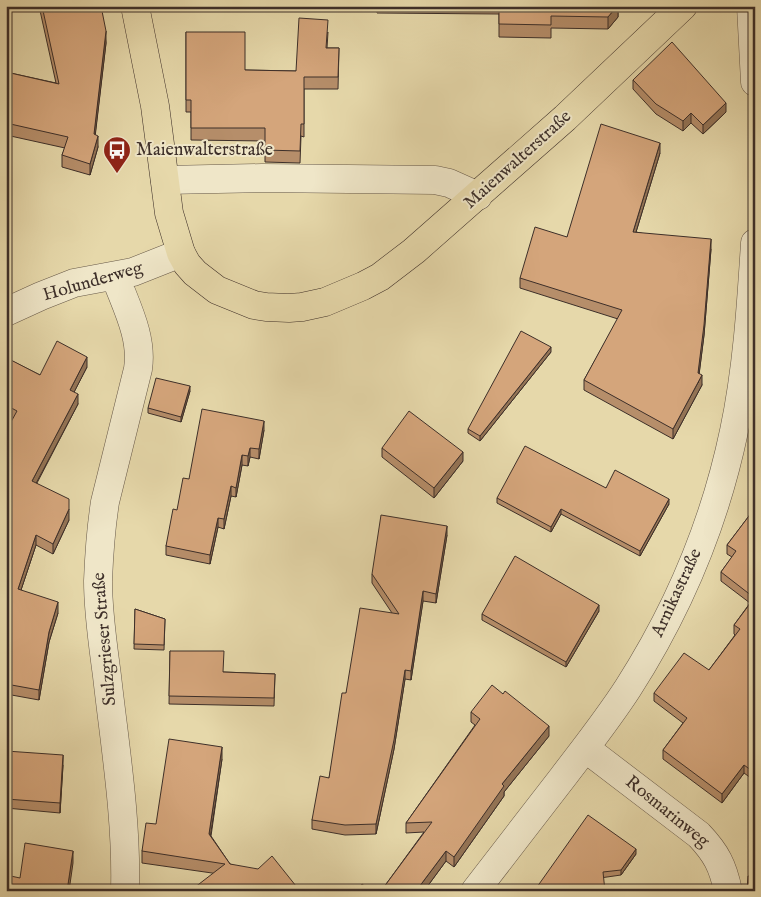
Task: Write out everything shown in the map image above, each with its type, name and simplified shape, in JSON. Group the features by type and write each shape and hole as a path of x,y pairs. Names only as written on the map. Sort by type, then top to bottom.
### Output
{"main road":[{"path":"135,6 150,72 172,227 181,253"},
{"name":"Maienwalterstraße","path":"181,253 187,264 205,282 223,293 242,301 266,307 302,307 325,302 363,286 380,277 414,251 478,196 565,118 683,6"}],"street":[{"path":"751,6 755,82"},
{"path":"165,180 202,178 435,180 449,183 478,196"},
{"name":"Arnikastraße","path":"476,891 586,748 629,686 675,605 744,439 743,375 755,243"},
{"name":"Holunderweg","path":"6,312 74,283 115,276 144,268 181,253"},
{"name":"Sulzgrieser Straße","path":"115,276 140,350 138,369 105,502 99,574 99,603 120,791 125,857 125,891"},
{"name":"Rosmarinweg","path":"586,748 699,834 719,860 728,891"}],"building":[{"path":"42,6 101,6 106,31 94,134 98,136 90,164 62,155 68,137 6,123 6,72 59,84"},
{"path":"499,6 617,6 608,17 551,16 551,25 499,24"},
{"path":"299,18 328,20 326,48 339,48 338,77 304,77 304,124 301,124 300,151 265,150 265,128 191,128 191,100 186,100 186,32 245,32 245,70 296,71"},
{"path":"672,42 726,103 703,125 691,113 683,121 656,104 633,80"},
{"path":"601,124 660,143 633,232 711,239 698,373 702,375 673,429 584,380 622,310 520,278 535,227 567,237"},
{"path":"521,331 551,347 480,436 468,429"},
{"path":"57,341 87,357 70,390 78,394 32,481 69,499 69,509 53,544 36,535 18,589 58,602 49,632 39,690 6,684 6,431 17,411 6,405 6,358 40,375"},
{"path":"156,378 190,386 181,417 148,408"},
{"path":"202,409 264,421 259,449 250,448 248,456 242,455 236,488 231,486 224,519 218,518 210,555 166,546 173,509 177,510 183,478 189,479"},
{"path":"409,411 463,452 434,488 382,448"},
{"path":"525,446 606,488 615,470 669,499 640,551 561,509 551,527 497,498"},
{"path":"755,508 755,593 752,596 721,572 736,551 727,545"},
{"path":"381,515 447,526 436,594 423,591 411,671 405,670 394,740 376,824 345,825 312,820 320,776 329,778 342,693 346,693 360,608 399,614 372,574"},
{"path":"515,556 599,605 566,662 482,614"},
{"path":"752,601 755,603 755,718 751,722 755,725 755,773 744,765 722,794 663,750 687,718 654,693 684,653 709,670 740,629 734,625"},
{"path":"135,609 165,619 164,645 134,644"},
{"path":"170,651 224,651 223,672 275,674 274,698 169,696"},
{"path":"492,685 503,694 505,691 549,726 502,784 504,786 454,857 446,851 416,891 381,891 432,822 406,823 480,719 471,712"},
{"path":"169,739 222,747 209,834 230,864 258,869 272,856 296,886 296,891 190,891 225,864 142,851 146,823 156,824"},
{"path":"6,751 63,755 60,803 6,799"},
{"path":"588,815 636,849 621,870 603,872 605,891 532,891 537,887"},
{"path":"25,843 73,851 67,891 6,891 6,875 20,878"},
{"path":"748,876 755,877 755,891 747,891"},
{"path":"362,884 371,891 357,891"}],"place":[{"name":"Maienwalterstraße","path":"117,174"}]}
